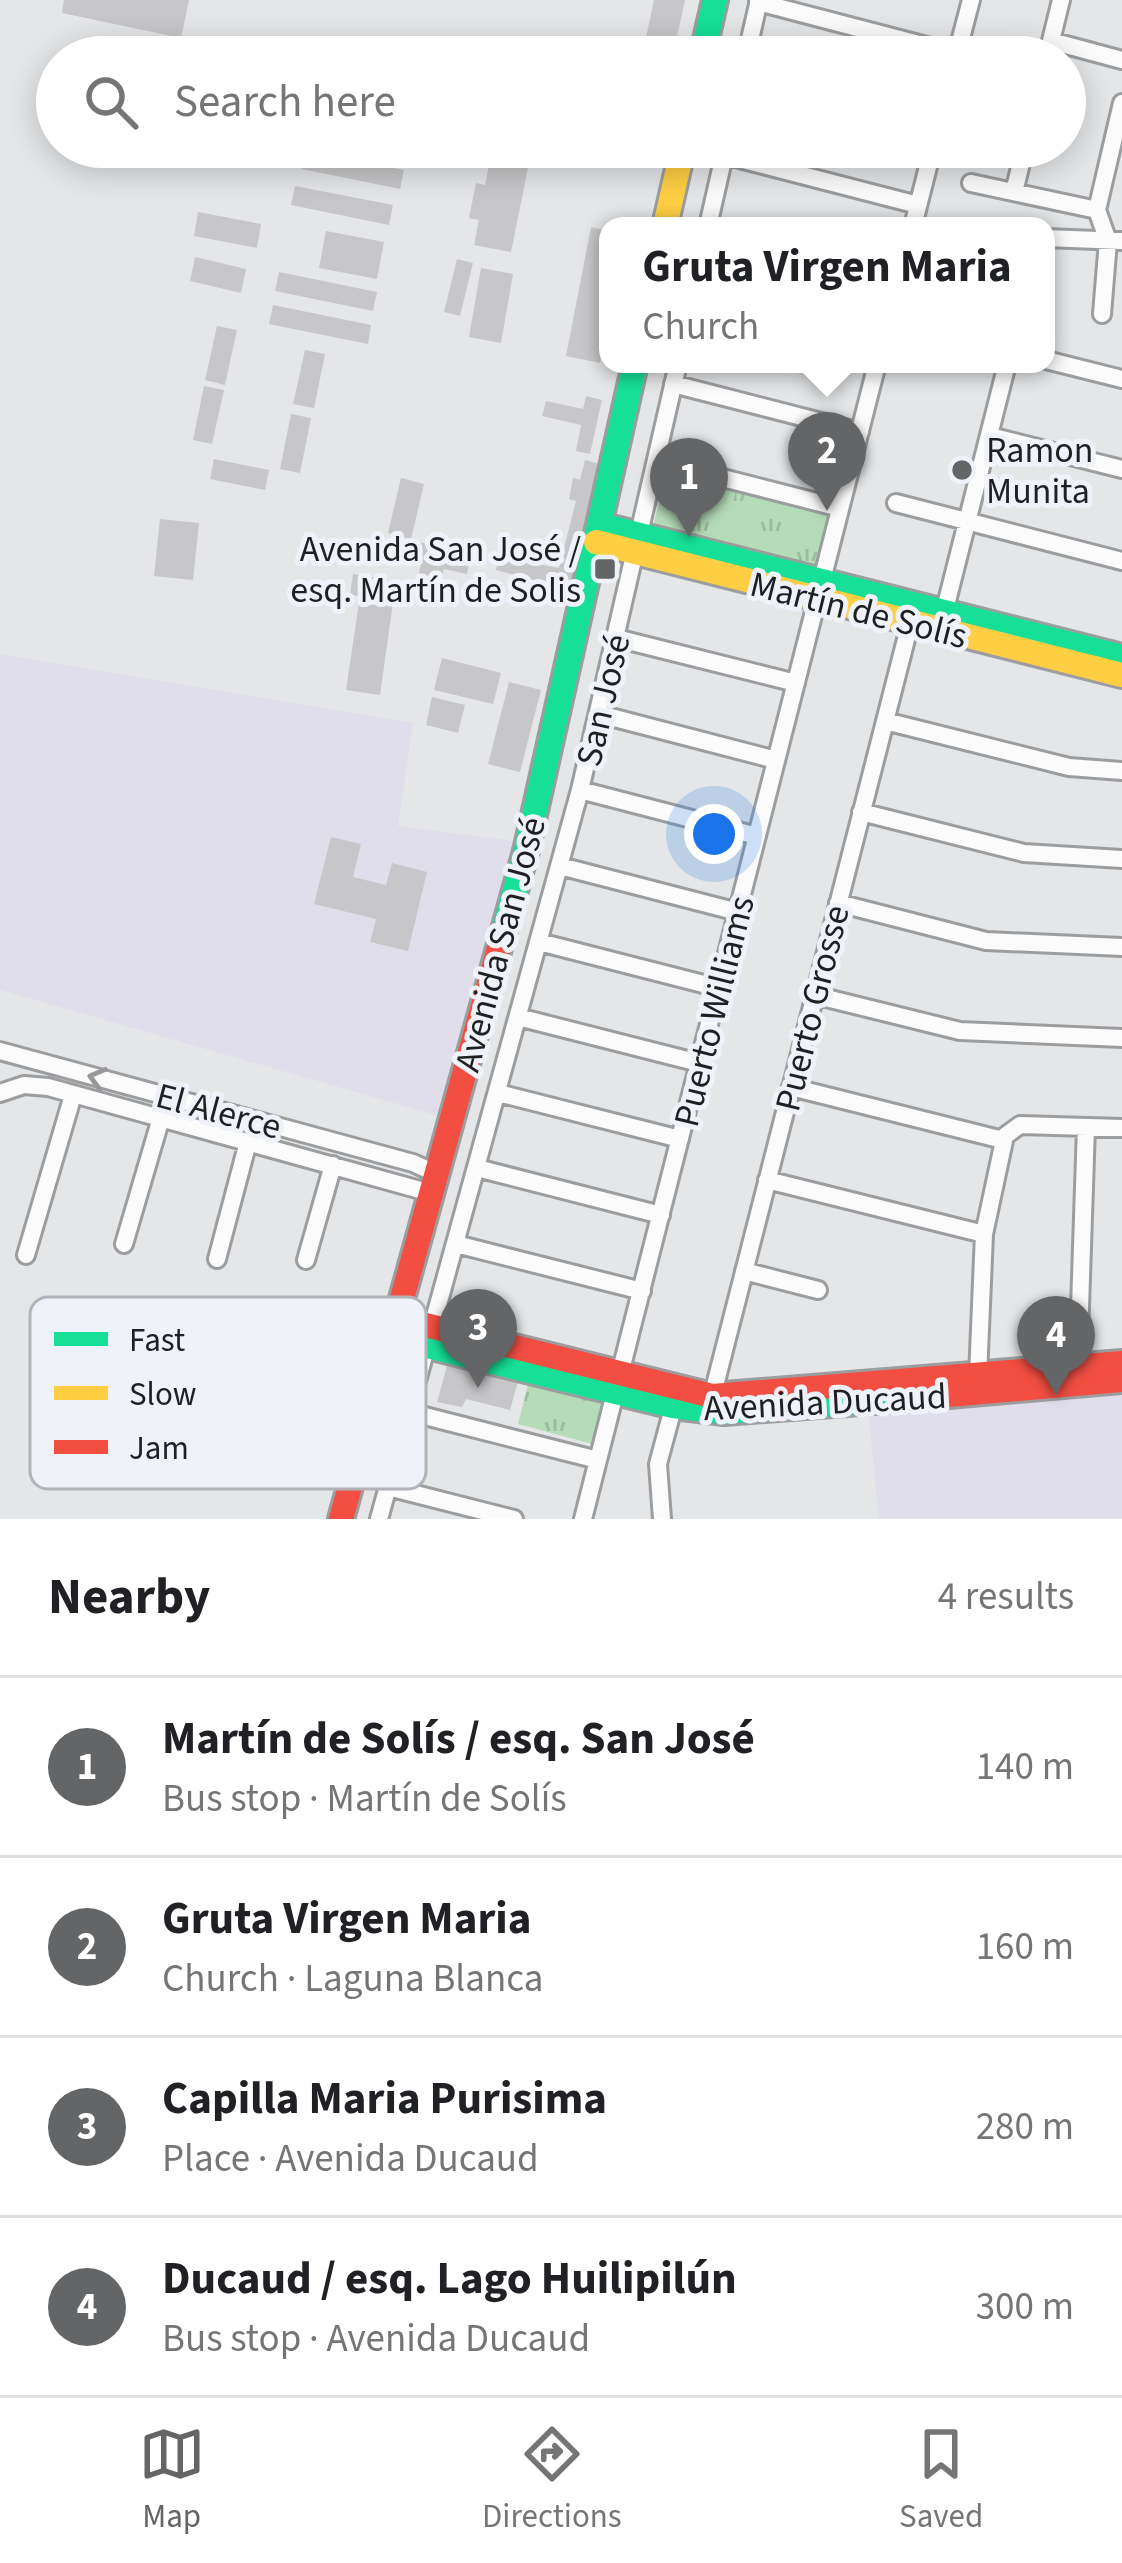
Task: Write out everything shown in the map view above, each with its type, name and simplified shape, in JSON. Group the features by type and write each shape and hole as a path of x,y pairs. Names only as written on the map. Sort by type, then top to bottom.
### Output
{"street":[{"path":"707,36 715,0"},
{"path":"962,36 971,0"},
{"path":"1052,36 1061,0"},
{"path":"750,36 758,1 885,36"},
{"path":"1086,55 1122,60"},
{"path":"1102,314 1115,241 1097,210 1122,103"},
{"path":"667,217 677,168"},
{"path":"710,217 721,168"},
{"path":"786,168 918,205"},
{"path":"915,217 928,168"},
{"path":"1014,192 1020,168"},
{"path":"971,183 1097,210"},
{"path":"1055,238 1115,241"},
{"path":"1055,362 1122,380"},
{"name":"Avenida San José","path":"402,1297 526,851 633,373"},
{"name":"San José","path":"426,1350 580,790 676,373"},
{"name":"Puerto Williams","path":"583,1519 876,373"},
{"path":"944,613 1005,373"},
{"path":"674,384 860,433"},
{"path":"990,436 1122,470"},
{"path":"656,461 840,508"},
{"path":"896,503 1122,561"},
{"name":"Martín de Solís","path":"598,534 912,614 1122,674"},
{"name":"Martín de Solís","path":"912,614 944,613 1122,657"},
{"name":"Puerto Grosse","path":"710,1404 912,614"},
{"path":"616,638 796,683"},
{"path":"599,714 776,760"},
{"path":"885,722 1069,767 1122,771"},
{"path":"580,790 757,836"},
{"path":"861,812 1024,853 1122,859"},
{"path":"560,866 738,912"},
{"path":"838,903 986,941 1122,947"},
{"path":"539,942 718,988"},
{"path":"814,995 960,1031 1122,1038"},
{"path":"518,1017 699,1063"},
{"name":"El Alerce","path":"0,1052 413,1162 434,1184"},
{"name":"El Alerce","path":"0,1093 32,1085 333,1165 434,1184"},
{"path":"791,1087 1003,1140"},
{"path":"498,1093 680,1139"},
{"path":"26,1255 73,1094"},
{"path":"124,1244 160,1118"},
{"path":"978,1376 984,1234 1003,1140 1020,1125 1122,1128"},
{"path":"1078,1367 1086,1127"},
{"path":"217,1259 248,1142"},
{"path":"306,1260 333,1165"},
{"path":"477,1168 661,1214"},
{"path":"767,1180 984,1234"},
{"path":"456,1244 642,1291"},
{"path":"744,1271 818,1290"},
{"name":"Avenida Ducaud","path":"426,1334 676,1398 766,1411 1122,1380"},
{"name":"Avenida Ducaud","path":"710,1404 1122,1364"},
{"path":"662,1519 658,1464 676,1398"},
{"path":"426,1416 598,1460"},
{"name":"Avenida San José","path":"341,1519 349,1489"},
{"name":"San José","path":"379,1519 387,1489"},
{"path":"396,1489 514,1519"}],"shaded area":[{"path":"0,654 413,723 398,826 522,842 443,1117 0,990"},
{"path":"1122,1391 1122,1519 879,1519 868,1411"}],"green space":[{"path":"667,470 832,511 818,568 653,527"},
{"path":"667,473 736,490 729,521 659,504"},
{"path":"530,1377 612,1399 600,1446 518,1424"}],"building":[{"path":"64,0 189,0 181,36 62,13"},
{"path":"654,0 685,0 677,36 646,36"},
{"path":"394,168 404,170 400,189 302,169"},
{"path":"488,168 528,168 511,252 474,245 479,220 469,218 476,183 485,185"},
{"path":"295,186 393,205 389,225 291,205"},
{"path":"198,212 261,224 257,248 194,236"},
{"path":"591,227 599,229 599,363 566,356"},
{"path":"326,231 384,242 377,279 319,268"},
{"path":"195,257 246,269 241,293 190,281"},
{"path":"457,259 473,263 460,316 444,312"},
{"path":"481,268 513,274 501,343 469,337"},
{"path":"279,272 377,292 373,311 275,291"},
{"path":"273,305 371,325 368,344 269,324"},
{"path":"217,326 237,330 225,385 205,380"},
{"path":"305,350 325,354 314,408 293,404"},
{"path":"204,386 224,390 212,444 193,440"},
{"path":"586,396 602,400 590,454 576,451 581,425 542,416 546,401 583,409"},
{"path":"291,414 311,418 300,473 280,469"},
{"path":"214,459 269,470 265,490 210,479"},
{"path":"585,460 600,464 571,590 496,570 501,541 520,546 517,560 559,568 576,501 569,499 573,478 580,480"},
{"path":"401,478 424,484 411,539 388,533"},
{"path":"160,519 199,523 193,580 154,576"},
{"path":"414,541 471,553 467,574 444,569 436,605 413,600 421,564 410,562"},
{"path":"353,574 396,581 380,695 346,690 360,596 350,595"},
{"path":"442,658 501,673 493,704 434,690"},
{"path":"509,682 541,690 520,772 488,764"},
{"path":"432,697 465,705 458,733 426,725"},
{"path":"331,837 361,844 353,877 386,885 392,863 427,872 408,951 370,942 376,919 314,904"},
{"path":"449,1359 519,1378 510,1410 466,1399 462,1407 437,1402"}],"traffic: fast":[{"path":"707,36 715,0"},
{"path":"504,930 526,851 633,373"},
{"path":"600,525 1122,657"},
{"path":"426,1346 673,1406 724,1412 915,1398"}],"traffic: slow":[{"path":"667,217 678,168"},
{"path":"596,542 1122,675"}],"traffic: jam":[{"path":"402,1297 504,930"},
{"path":"426,1325 712,1396 1122,1363"},
{"path":"915,1398 1122,1380"},
{"path":"341,1519 349,1489"}],"place":[{"name":"Ramon Munita","path":"962,470"},
{"name":"Gruta Virgen Maria","path":"827,511"},
{"name":"Martín de Solís / esq. San José","path":"689,537"},
{"name":"Avenida San José / esq. Martín de Solis","path":"605,569"},
{"name":"Capilla Maria Purisima","path":"478,1388"},
{"name":"Ducaud / esq. Lago Huilipilún","path":"1056,1395"}]}
